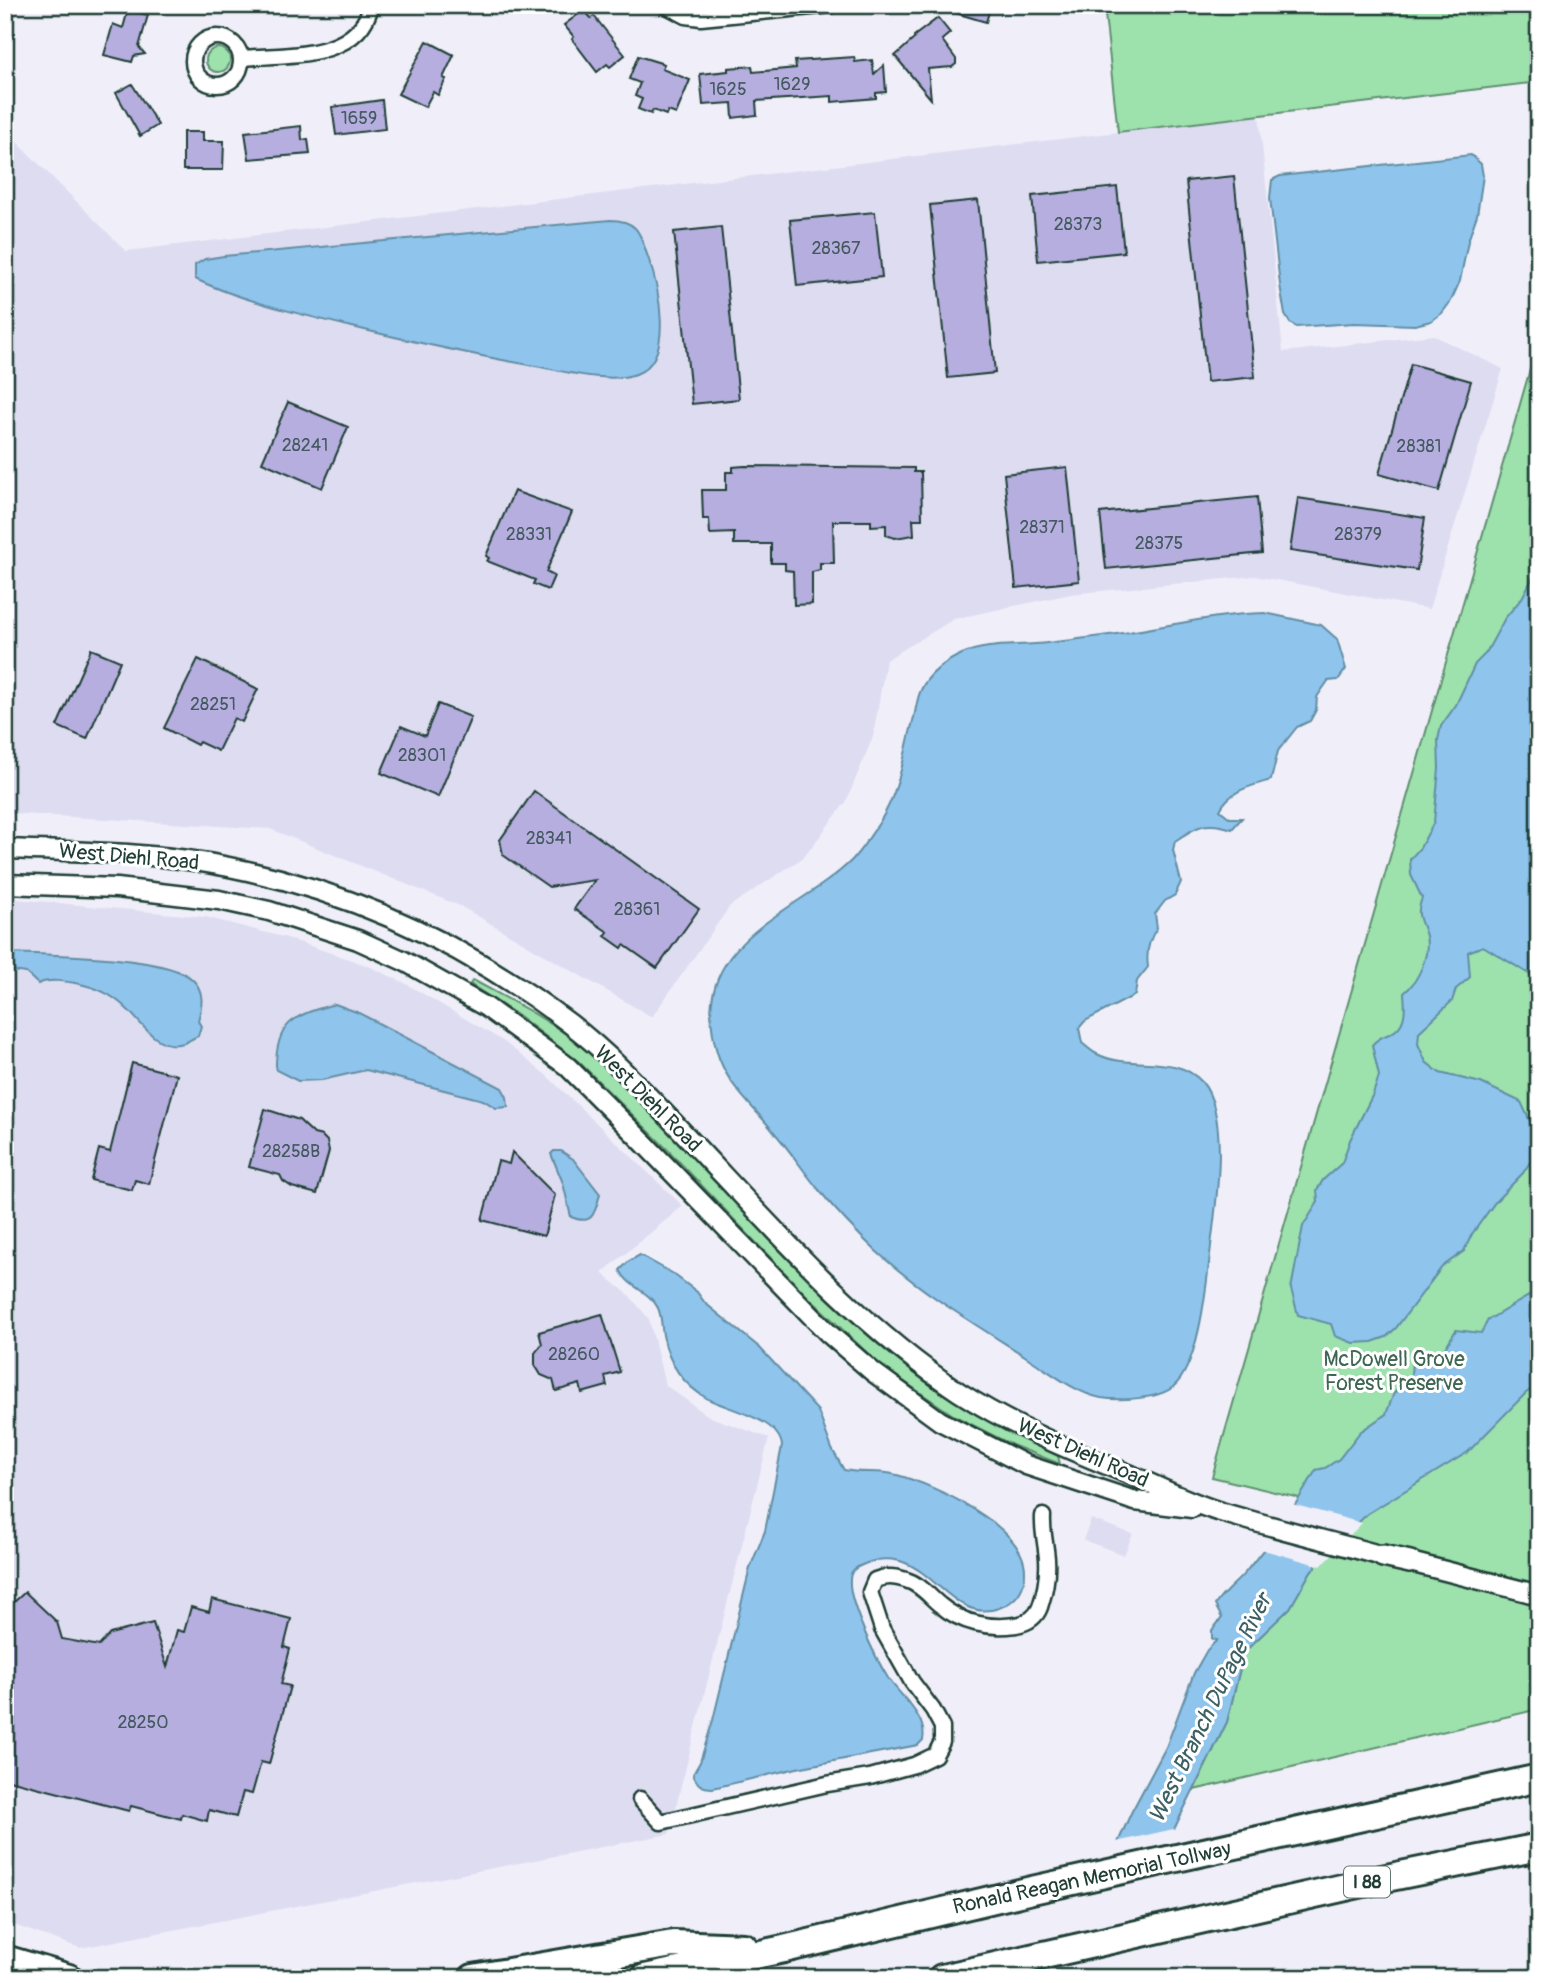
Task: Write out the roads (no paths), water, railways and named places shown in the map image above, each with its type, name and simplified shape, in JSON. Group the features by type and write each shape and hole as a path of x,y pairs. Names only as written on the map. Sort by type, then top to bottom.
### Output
{"highway":[{"name":"Ronald Reagan Memorial Tollway","path":"645,1978 1539,1778"},
{"name":"I 88","path":"942,1978 1196,1920 1539,1847"},
{"path":"473,1978 673,1944 784,1949"},
{"path":"5,1959 69,1978"}],"main road":[{"name":"West Diehl Road","path":"1383,1556 1410,1562"}],"street":[{"path":"241,58 321,51 345,42 361,29 368,18 371,5"},
{"path":"665,5 686,16 701,18 832,5"},
{"name":"West Diehl Road","path":"5,849 83,852 226,866 277,878 370,908 467,955 522,988 596,1046 641,1089 852,1308 895,1345 958,1391 1031,1433 1216,1511"},
{"name":"West Diehl Road","path":"5,884 117,888 219,900 269,911 358,940 414,966 486,1007 567,1066 828,1333 873,1372 940,1421 1026,1465 1135,1501 1216,1511 1383,1556"},
{"path":"640,1799 661,1822 827,1784 870,1777 914,1765 935,1755 942,1742 942,1727 882,1629 870,1592 874,1580 888,1575 908,1580 925,1590 951,1614 969,1622 988,1626 1023,1624 1033,1619 1040,1609 1046,1581 1043,1516"},
{"name":"West Diehl Road","path":"1410,1562 1539,1595"}],"water":[{"path":"1471,155 1481,164 1483,176 1477,215 1468,241 1460,281 1442,313 1431,321 1415,325 1354,323 1296,327 1290,323 1285,315 1280,285 1270,198 1272,180 1280,176"},
{"path":"610,220 629,224 643,241 656,285 661,320 656,353 648,366 625,377 572,373 418,342 270,306 195,279 195,265 205,259 224,256"},
{"path":"1539,482 1539,980 1483,946 1468,952 1470,977 1456,989 1452,1001 1419,1032 1418,1044 1426,1062 1440,1073 1481,1083 1521,1102 1536,1134 1536,1153 1523,1173 1496,1201 1472,1234 1464,1251 1442,1267 1396,1328 1386,1337 1372,1342 1353,1343 1335,1336 1331,1324 1298,1315 1291,1289 1303,1226 1318,1202 1317,1190 1323,1180 1342,1163 1350,1140 1373,1094 1379,1076 1372,1045 1400,1026 1404,1013 1404,993 1414,982 1425,959 1427,943 1419,914 1422,898 1411,875 1410,859 1420,848 1434,822 1441,726 1456,705 1475,664 1486,653 1505,618 1522,598 1533,577 1530,512"},
{"path":"1265,613 1321,625 1337,639 1346,669 1338,680 1328,681 1317,697 1316,710 1310,721 1297,727 1278,751 1271,780 1235,793 1224,803 1220,810 1230,818 1242,818 1232,829 1215,825 1202,826 1175,841 1173,850 1181,882 1175,895 1165,901 1155,914 1157,928 1148,946 1148,967 1137,981 1135,995 1085,1021 1079,1028 1082,1043 1097,1054 1110,1059 1166,1064 1191,1073 1202,1082 1211,1097 1218,1137 1218,1184 1207,1279 1201,1321 1190,1360 1182,1376 1167,1391 1138,1398 1101,1398 1082,1392 1063,1381 950,1308 912,1281 854,1229 832,1206 727,1074 715,1042 711,1017 712,1001 719,976 731,955 748,937 833,876 852,860 870,837 886,811 897,785 920,693 928,679 944,664 962,654 989,647 1063,641 1206,619"},
{"path":"5,953 133,961 179,972 193,980 201,994 198,1021 201,1026 198,1036 184,1043 174,1044 158,1040 116,999 83,985 51,981 38,984 26,973 5,970"},
{"path":"335,1004 359,1013 502,1088 508,1107 496,1108 483,1100 366,1070 322,1080 298,1081 276,1070 279,1041 290,1023 308,1012"},
{"path":"561,1151 573,1159 600,1194 589,1219 571,1217 563,1183 551,1154"},
{"path":"640,1255 672,1273 697,1292 705,1303 760,1348 818,1411 832,1449 844,1470 897,1475 954,1498 995,1524 1011,1539 1021,1555 1025,1578 1018,1594 999,1608 980,1610 964,1605 920,1571 903,1562 884,1559 862,1565 852,1572 850,1580 853,1602 870,1644 888,1678 912,1707 921,1723 923,1740 918,1745 797,1768 713,1788 696,1781 693,1774 700,1762 713,1720 750,1568 765,1531 782,1446 779,1437 763,1422 708,1399 691,1387 678,1372 665,1345 658,1308 650,1297 623,1276 620,1270"},
{"name":"West Branch DuPage River","path":"1539,1290 1539,1385 1526,1393 1468,1452 1367,1514 1311,1571 1290,1608 1244,1652 1227,1722 1107,1975 1058,1978 1131,1813 1166,1747 1194,1673 1207,1650 1217,1640 1212,1639 1212,1630 1222,1618 1215,1605 1267,1545 1316,1470 1339,1459 1360,1432 1386,1414 1394,1393 1411,1378 1412,1357 1420,1356 1425,1364 1437,1361 1456,1330 1481,1333 1488,1320"}],"park label":[{"name":"McDowell Grove Forest Preserve","path":"1394,1371"}]}
